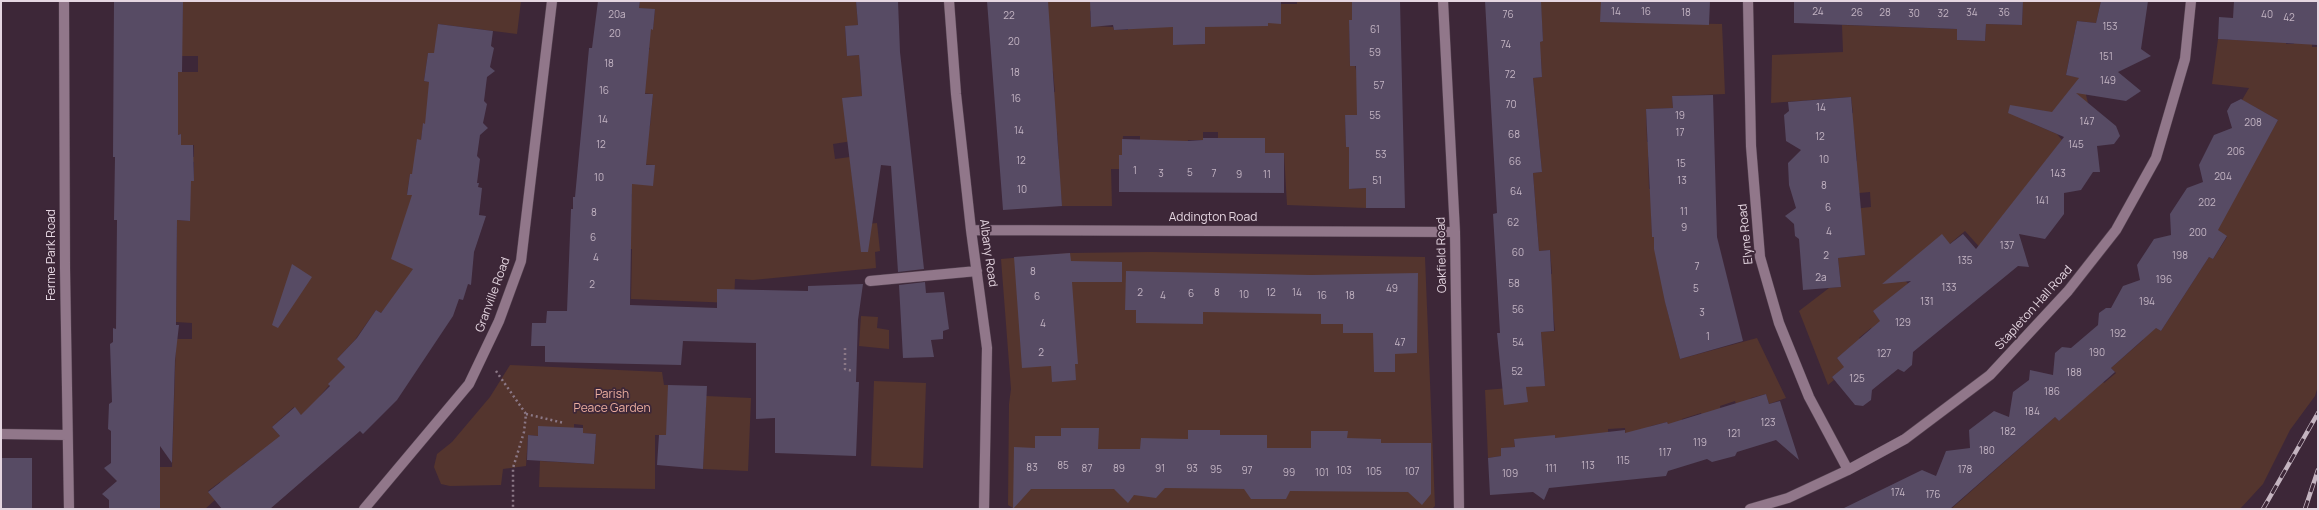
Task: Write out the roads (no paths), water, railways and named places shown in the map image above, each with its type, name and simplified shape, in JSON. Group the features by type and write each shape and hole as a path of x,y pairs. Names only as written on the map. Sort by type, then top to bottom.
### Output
{"street":[{"name":"Ferme Park Road","path":"64,1 67,435 69,509"},
{"name":"Granville Road","path":"364,509 469,384 484,356 521,261 552,1"},
{"name":"Albany Road","path":"949,1 956,94 971,230 988,348 984,509"},
{"name":"Oakfield Road","path":"1443,1 1455,232 1459,509"},
{"name":"Elyne Road","path":"1748,1 1751,146 1760,258 1779,322 1809,397 1848,470"},
{"name":"Stapleton Hall Road","path":"1750,509 1788,498 1848,470 1905,439 1990,375 2068,291 2116,230 2156,158 2185,59 2191,1"},
{"name":"Addington Road","path":"971,230 1455,232"},
{"path":"870,281 977,271"},
{"path":"1,434 67,435"}],"railway":[{"path":"2263,509 2318,413"},
{"path":"2305,509 2318,470"}],"park label":[{"name":"Parish Peace Garden","path":"612,402"}]}
